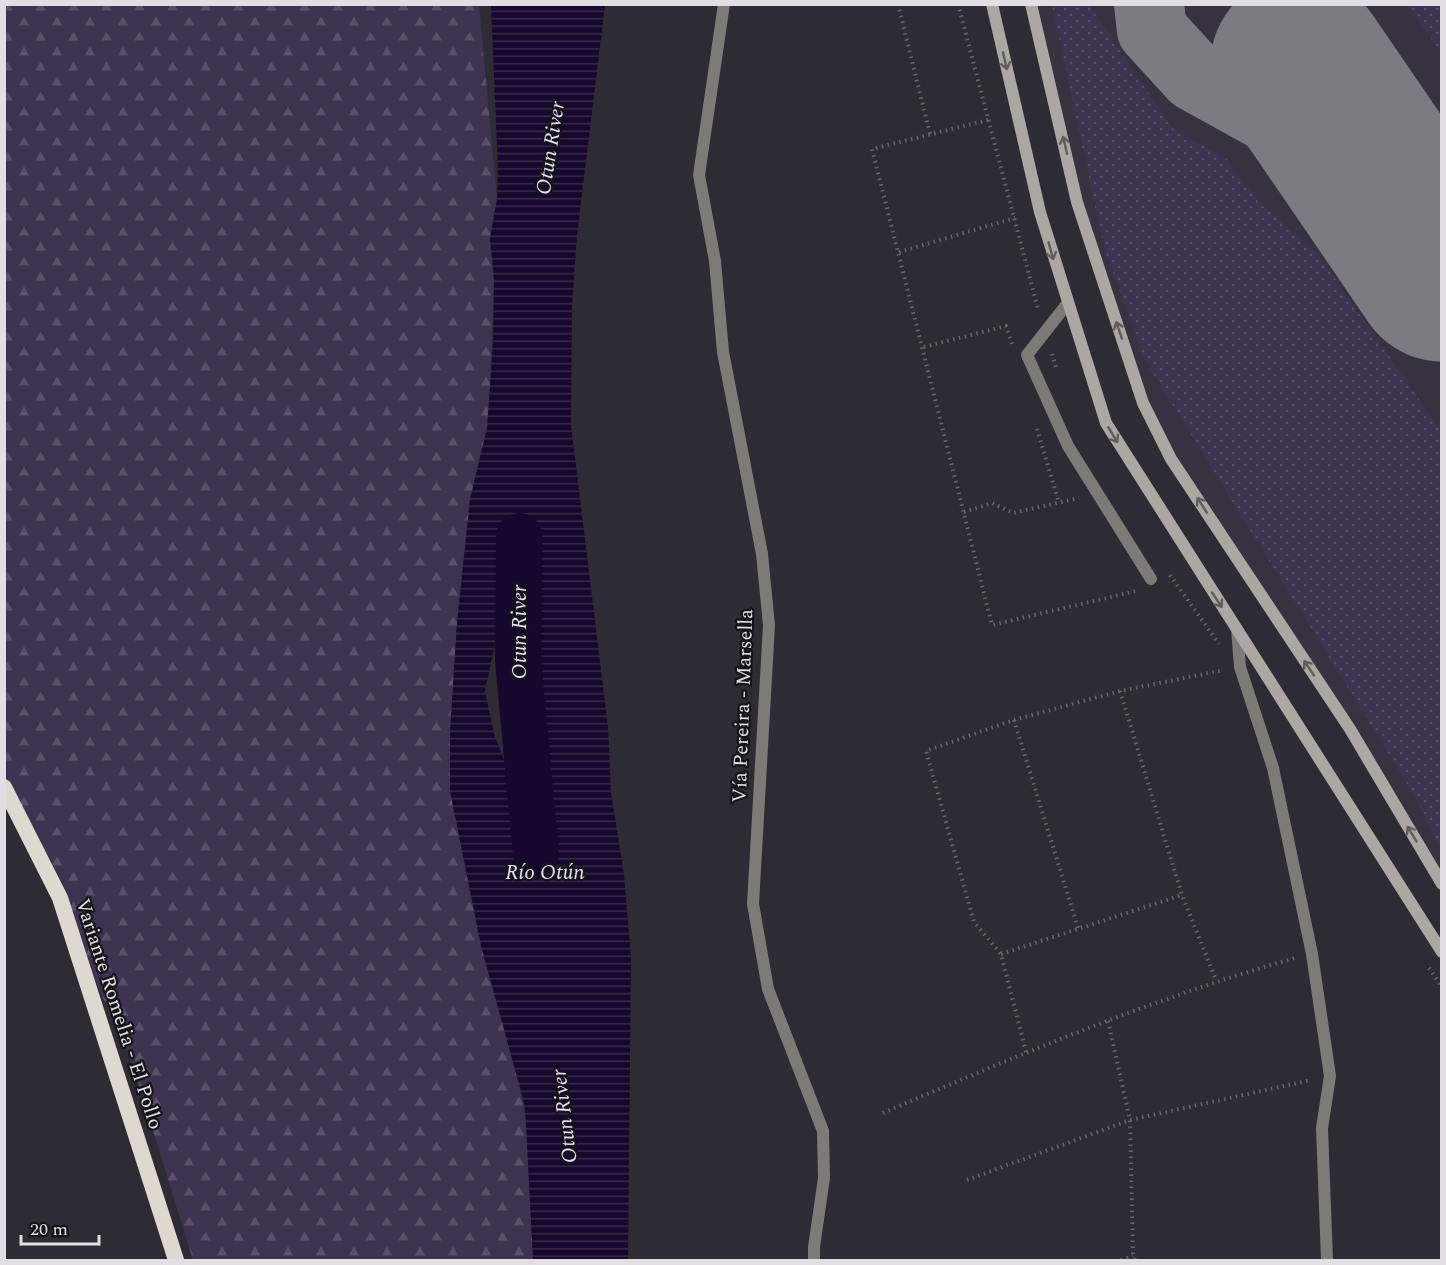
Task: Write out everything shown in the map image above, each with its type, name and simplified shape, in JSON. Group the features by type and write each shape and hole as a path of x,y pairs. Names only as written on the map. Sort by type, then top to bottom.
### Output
{"highway":[{"name":"Variante Romelia - El Pollo","path":"4,788 60,898 176,1260"}],"main road":[{"path":"992,4 1040,212 1106,423 1200,575 1237,629 1442,952"},
{"path":"1031,4 1077,202 1143,402 1171,459 1350,729 1442,884"}],"street":[{"name":"Vía Pereira - Marsella","path":"724,4 699,175 715,261 723,352 762,554 769,625 753,904 768,989 823,1131 824,1178 814,1260"},
{"path":"1067,304 1027,355 1068,446 1147,584"},
{"path":"1237,629 1240,667 1273,768 1312,954 1330,1076 1322,1128 1327,1260"}],"path":[{"path":"898,4 930,134"},
{"path":"988,120 872,149 924,347 992,625 1147,584"},
{"path":"899,252 1015,218"},
{"path":"924,347 1006,326"},
{"path":"964,512 992,503 1013,513 1059,503"},
{"path":"1164,584 1200,575"},
{"path":"1026,1052 1001,954 974,922 926,751 1014,720 1120,691 1240,667"},
{"path":"1120,691 1182,895 1216,980"},
{"path":"1014,720 1078,928"},
{"path":"1001,954 1182,895"},
{"path":"883,1113 1026,1052 1216,980 1312,954"},
{"path":"1108,1021 1130,1120 1134,1258 1121,1260"},
{"path":"967,1180 1130,1120 1330,1076"}],"shaded area":[{"path":"1031,5 1441,5 1441,884 1234,555 1143,403 1093,253"}],"green space":[{"path":"4,5 479,5 497,199 476,807 512,976 520,1089 553,1260 193,1260 133,1066 5,776"},
{"path":"1052,5 1089,5 1173,129 1227,159 1260,204 1315,250 1441,431 1441,849 1413,793 1145,360 1104,248"},
{"path":"1406,5 1441,5 1441,52"}],"water":[{"name":"Río Otún","path":"491,5 605,5 577,235 572,307 571,425 608,727 611,792 624,875 631,957 628,1260 533,1260 525,1106 481,946 450,791 450,731 457,622 470,499 487,428 493,343 494,280 490,238 497,199 498,171","holes":["517,600 546,717 550,763 540,793 516,790 494,734 485,691 501,616"]}],"waterway":[{"name":"Otun River","path":"519,536 518,660 536,854"}],"taxiway":[{"path":"1149,4 1152,30 1194,76 1373,175"},
{"path":"1299,64 1311,16 1311,4"}],"runway":[{"path":"1299,64 1442,273"}]}
